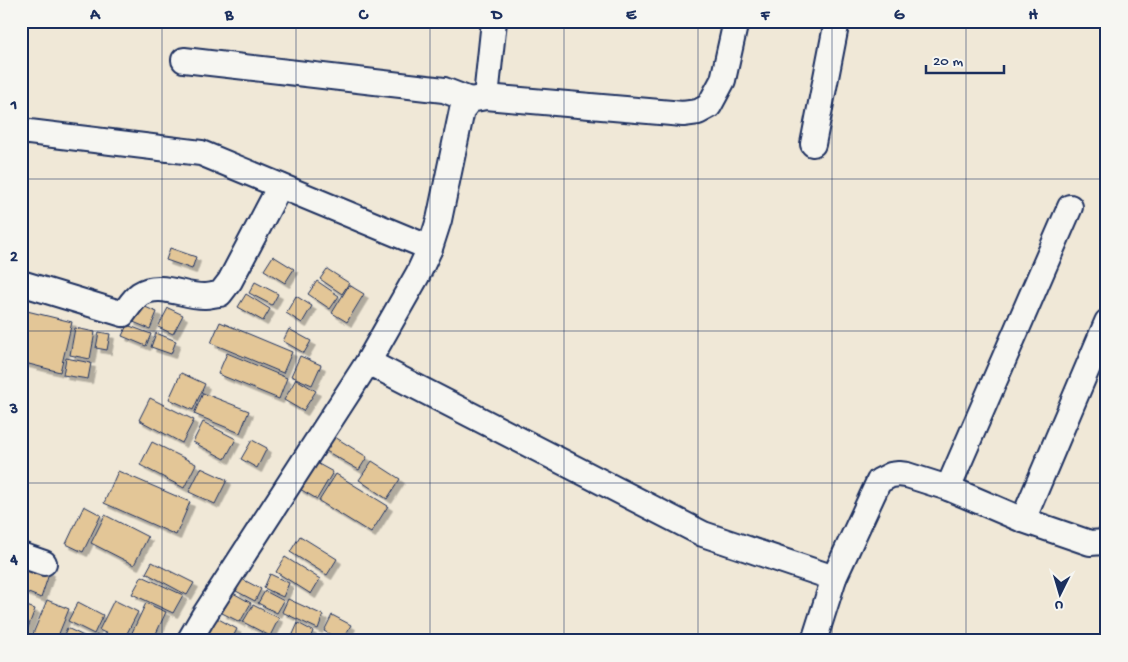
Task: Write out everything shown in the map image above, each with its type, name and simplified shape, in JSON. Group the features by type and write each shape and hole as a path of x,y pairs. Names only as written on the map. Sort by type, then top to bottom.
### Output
{"street":[{"path":"189,641 368,362 418,274 430,248 439,220 462,110 478,98 494,21"},
{"path":"184,60 444,90 478,98 683,114 698,112 709,106 723,80 736,21"},
{"path":"813,144 837,21"},
{"path":"21,131 201,153 430,248"},
{"path":"21,283 123,314 138,295 146,291 156,289 168,290 204,296 220,294 230,281 280,186"},
{"path":"948,488 1070,207"},
{"path":"1023,520 1107,322"},
{"path":"368,362 703,534 834,578"},
{"path":"814,641 834,578 879,481 891,475 907,474 948,488 1023,520 1090,543 1104,542 1107,539"},
{"path":"21,555 44,563"}],"building":[{"path":"170,248 196,257 192,269 166,260"},
{"path":"273,256 294,269 285,283 264,270"},
{"path":"327,269 349,283 342,294 320,279"},
{"path":"317,281 339,296 330,309 308,294"},
{"path":"255,282 278,294 272,305 249,293"},
{"path":"349,285 364,294 347,322 332,313"},
{"path":"246,294 270,309 263,321 238,307"},
{"path":"296,296 312,306 302,323 286,313"},
{"path":"138,304 157,312 150,329 131,321"},
{"path":"168,308 183,315 173,334 158,327"},
{"path":"27,311 72,322 60,372 21,362 21,332"},
{"path":"220,322 292,352 283,373 211,343"},
{"path":"127,325 151,334 146,346 122,336"},
{"path":"75,328 95,332 90,359 70,355"},
{"path":"289,329 311,341 304,353 283,341"},
{"path":"99,332 110,334 107,350 96,348"},
{"path":"156,333 176,341 171,354 151,347"},
{"path":"227,353 287,378 279,399 218,374"},
{"path":"300,356 321,365 312,385 291,376"},
{"path":"66,358 91,363 88,379 63,375"},
{"path":"181,373 205,384 193,410 169,399"},
{"path":"296,379 316,391 303,411 284,400"},
{"path":"203,393 249,411 240,433 194,414"},
{"path":"150,398 194,420 182,443 139,420"},
{"path":"203,422 236,439 225,459 193,442"},
{"path":"330,434 367,457 359,470 321,448"},
{"path":"252,440 267,448 257,468 241,459"},
{"path":"152,442 196,464 184,488 140,465"},
{"path":"313,461 333,472 317,499 298,488"},
{"path":"372,461 400,479 387,499 359,480"},
{"path":"201,468 227,480 215,504 189,492"},
{"path":"118,471 190,502 176,535 104,503"},
{"path":"336,474 388,506 371,533 319,501"},
{"path":"84,506 101,515 83,552 66,544"},
{"path":"105,515 148,537 134,565 91,543"},
{"path":"300,536 337,559 327,575 290,552"},
{"path":"285,557 320,579 311,594 276,572"},
{"path":"152,562 194,583 187,595 146,573"},
{"path":"21,566 50,571 41,598 21,590"},
{"path":"270,574 289,583 283,597 264,588"},
{"path":"142,576 183,595 173,613 132,594"},
{"path":"242,579 261,589 255,601 236,591"},
{"path":"265,591 284,601 277,613 258,603"},
{"path":"233,593 251,603 240,622 222,613"},
{"path":"288,599 323,615 318,629 282,612"},
{"path":"47,600 69,609 56,641 30,641"},
{"path":"114,600 138,612 123,641 99,630"},
{"path":"78,602 103,615 94,634 68,621"},
{"path":"146,603 166,612 153,641 128,641"},
{"path":"21,604 35,609 23,641 21,641"},
{"path":"253,605 279,618 270,636 243,622"},
{"path":"332,615 351,625 342,641 324,631"},
{"path":"213,616 237,629 231,641 199,641"},
{"path":"298,623 313,631 309,641 290,641"},
{"path":"67,628 88,638 87,641 61,641"},
{"path":"96,635 110,641 94,641"}]}
